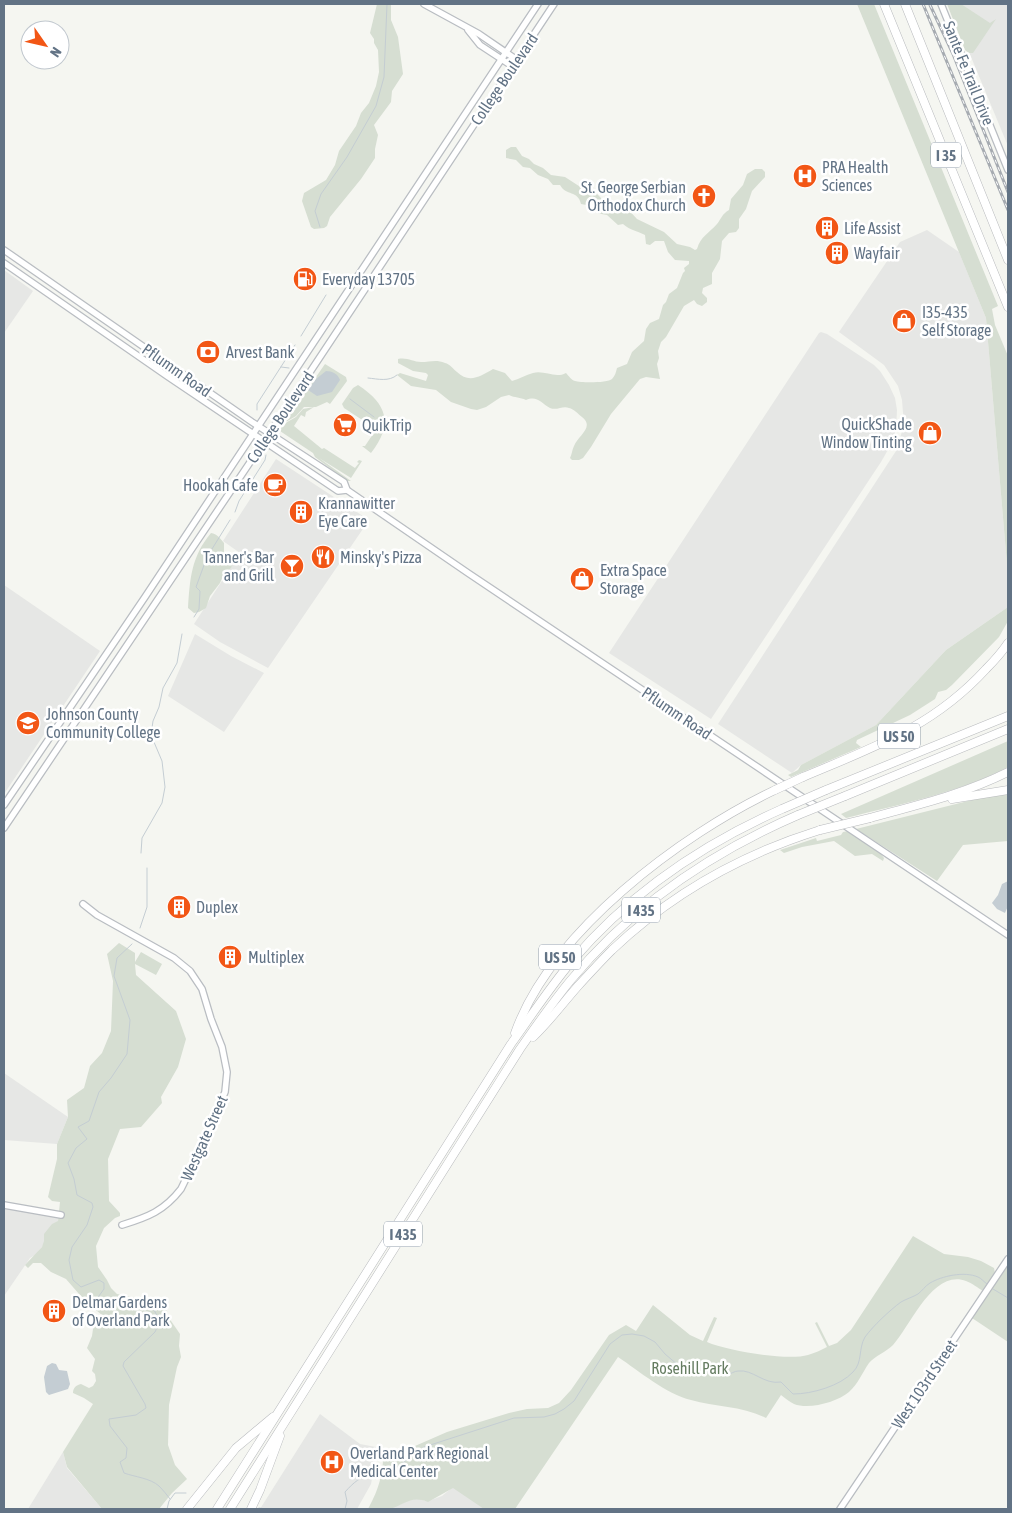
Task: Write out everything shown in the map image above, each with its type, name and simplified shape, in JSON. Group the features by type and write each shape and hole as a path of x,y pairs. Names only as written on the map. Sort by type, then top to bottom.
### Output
{"highway":[{"name":"I 35","path":"884,4 1008,307"},
{"name":"I 35","path":"905,4 1008,260"},
{"path":"983,196 1008,247"},
{"name":"US 50","path":"511,1044 520,1020 543,979 563,953 607,906 638,878 679,846 718,820 803,777 893,739 928,719 970,686 1008,643"},
{"name":"I 435","path":"218,1509 511,1044 551,986 573,960 622,910 677,866 708,846 758,820 826,790 1008,716"},
{"name":"I 435","path":"230,1509 520,1049 571,980 606,942 646,906 689,873 716,856 798,815 1008,729"},
{"name":"US 50","path":"520,1049 539,1031 578,985 613,950 674,901 700,884 749,857 792,838 927,803 967,790 1008,772"},
{"path":"927,803 1008,790"},
{"path":"187,1509 236,1448 278,1413"},
{"path":"251,1509 286,1420"}],"main road":[{"path":"424,4 478,34 517,60"},
{"name":"College Boulevard","path":"4,805 145,597 538,4"},
{"name":"College Boulevard","path":"4,828 264,442 554,4"},
{"name":"Sante Fe Trail Drive","path":"941,4 1008,170"},
{"path":"468,30 480,45 512,66"},
{"name":"Pflumm Road","path":"4,250 258,426 344,482 347,490 468,573 1008,935"},
{"name":"Pflumm Road","path":"4,262 264,442 338,491 347,490"},
{"name":"Westgate Street","path":"84,904 97,915 174,958 190,971 202,989 226,1064 226,1086 220,1107 181,1189 167,1204 155,1212 144,1218 122,1225"},
{"path":"4,1205 61,1215"},
{"name":"West 103rd Street","path":"840,1509 1008,1259"}],"shaded area":[{"path":"949,4 1008,4 1008,146"},
{"path":"927,230 959,252 986,318 1008,576 1008,607 946,650 876,725 801,765 792,773 718,724 896,451 904,425 902,400 898,386 884,365 839,332 900,242"},
{"path":"4,270 33,291 4,333"},
{"path":"821,332 874,365 880,371 895,398 897,410 893,441 711,719 609,653"},
{"path":"326,371 334,373 340,380 332,392 317,396 308,390 316,379"},
{"path":"276,459 369,520 268,668 220,642 194,624 240,553 223,541"},
{"name":"Johnson County Community College","path":"4,585 100,651 4,794"},
{"path":"195,634 264,673 224,732 168,696"},
{"path":"1008,881 1008,906 1005,913 997,909 992,903 998,895 1002,884"},
{"path":"4,1073 68,1117 57,1144 4,1140"},
{"path":"4,1208 58,1217 58,1221 42,1247 30,1258 4,1296"},
{"path":"52,1363 56,1364 59,1370 67,1371 70,1384 68,1389 49,1395 46,1392 44,1377 47,1366"},
{"name":"Overland Park Regional Medical Center","path":"320,1414 360,1444 376,1447 371,1484 357,1509 260,1509"},
{"path":"63,1452 67,1468 102,1509 28,1509"},
{"name":"Overland Park Regional Medical Center","path":"453,1487 486,1509 381,1509 419,1498 425,1501 431,1500 442,1496"}],"green space":[{"path":"377,4 391,4 391,20 398,37 403,74 392,91 391,102 374,125 378,135 375,158 361,179 330,217 327,226 314,229 311,227 302,201 304,193 326,180 335,165 339,151 356,126 376,86 379,72 378,50 370,33"},
{"path":"857,4 874,4 998,306 992,309 995,325 1008,356 1008,576 986,318"},
{"path":"947,4 961,4 990,23 996,19 973,53 965,50"},
{"path":"516,147 522,156 551,175 565,177 582,188 595,192 604,201 612,202 618,208 626,207 637,219 664,232 677,244 695,250 703,238 729,210 731,199 743,185 747,174 755,169 762,169 765,172 765,177 752,191 746,209 739,219 739,228 736,232 729,233 722,241 720,259 712,273 712,284 703,288 702,293 707,298 707,302 702,306 694,300 684,306 666,337 661,342 657,364 660,379 646,377 640,379 611,414 591,447 583,458 579,460 572,460 570,458 576,442 584,432 587,424 574,410 567,407 553,409 533,398 526,400 509,395 501,397 486,407 477,410 471,409 451,402 436,390 411,386 397,375 400,373 426,381 428,375 426,373 413,371 398,363 398,359 404,359 418,362 442,362 448,364 466,378 475,378 493,369 505,373 512,381 537,372 558,375 566,373 572,380 578,382 610,380 614,377 617,368 627,364 632,352 644,341 646,329 650,323 659,319 669,294 677,288 685,271 684,268 689,264 689,261 675,260 668,252 664,241 655,241 650,245 646,244 645,235 623,224 618,225 607,215 596,213 592,206 581,204 575,195 565,191 560,185 553,185 548,179 538,175 530,168 523,167 516,160 506,158 506,150"},
{"path":"325,364 346,377 347,381 330,404 327,402 316,407 304,407 296,416 284,423"},
{"path":"358,385 376,400 384,415 383,433 371,453 362,446 365,446 373,434 371,431 376,429 344,408 342,404 353,388"},
{"path":"314,407 306,412 305,417 301,415 294,426 322,449 324,448 355,468 359,460 362,461 351,478 319,458 351,481 347,481 315,457 313,453 280,431 282,425 296,417 303,409"},
{"path":"211,533 217,535 223,541 224,553 233,557 234,561 210,596 206,608 194,613 188,608 193,569 199,551"},
{"path":"1008,607 1008,621 999,637 952,685 946,690 938,692 935,699 910,715 857,740 856,743 861,747 791,777 788,775 798,770 801,765 876,725 946,650"},
{"path":"1008,741 1008,767 989,776 949,791 908,803 846,818 841,814"},
{"path":"1008,794 1008,841 963,845 937,881 856,829 984,797"},
{"path":"848,831 881,854 884,858 883,861 872,854 855,856 834,841 802,847 784,853 780,850 816,838 817,841 841,835 843,832"},
{"path":"119,943 135,953 135,962 141,952 162,964 156,975 135,964 136,975 176,1011 186,1039 178,1067 161,1097 162,1103 141,1127 120,1129 108,1159 109,1201 120,1213 120,1216 104,1228 96,1246 98,1267 111,1288 117,1294 156,1302 167,1311 169,1318 180,1334 179,1346 181,1357 169,1405 168,1445 175,1465 187,1479 159,1509 102,1509 67,1467 63,1452 93,1404 73,1393 73,1391 74,1388 81,1384 89,1388 96,1381 95,1374 92,1371 95,1359 87,1348 93,1329 101,1320 102,1315 86,1302 66,1279 51,1272 41,1263 33,1263 28,1268 25,1265 42,1247 44,1234 52,1224 58,1221 60,1202 52,1201 48,1197 57,1159 57,1144 68,1117 67,1100 84,1088 90,1066 102,1053 111,1031 113,981 107,954"},
{"name":"Rosehill Park","path":"913,1236 944,1254 968,1257 981,1261 994,1268 995,1273 983,1291 966,1281 954,1279 943,1283 933,1291 893,1345 869,1363 852,1389 844,1396 823,1404 800,1406 781,1395 766,1418 748,1411 700,1402 672,1393 618,1357 515,1509 484,1509 453,1488 428,1502 412,1500 389,1509 368,1509 380,1481 384,1451 401,1459 415,1446 447,1432 509,1413 527,1409 548,1408 559,1403 571,1390 609,1335 626,1325 636,1331 653,1305 690,1335 703,1341 714,1317 717,1318 707,1342 743,1352 798,1357 816,1352 827,1347 815,1323 817,1322 829,1346 837,1343 851,1330"},
{"path":"1008,1264 1008,1342 972,1318"}],"waterway":[{"path":"320,227 315,211 321,194 347,157 376,106 384,77 387,4"},
{"path":"301,336 326,295"},
{"path":"257,410 257,404 295,345"},
{"path":"281,367 289,368"},
{"path":"368,378 387,379 397,375"},
{"path":"350,399 374,417"},
{"path":"235,512 239,501 265,460 266,455"},
{"path":"194,617 199,609 200,591 196,587 207,557 230,520"},
{"path":"141,853 142,838 162,803 165,787 162,761 151,735 153,721 159,707 163,688 177,663 182,634"},
{"path":"140,928 147,907 147,868"},
{"path":"132,944 117,958 114,976 130,1020 127,1054 99,1092 89,1121 78,1127 87,1139 76,1148 68,1163 77,1195 92,1203 93,1207 87,1225 72,1247 69,1260 73,1280 81,1287 99,1280 104,1283 104,1289 96,1300 97,1305 102,1308 109,1307 126,1299 141,1301 154,1310 160,1321 155,1332 124,1362 123,1366 146,1408 136,1415 109,1419 110,1426 127,1448 126,1458 120,1462 124,1473 155,1483 170,1499"},
{"path":"385,1472 396,1468 424,1447 514,1418 544,1417 564,1409 574,1401 610,1344 622,1335 644,1336 655,1342 678,1365 694,1373 714,1371 727,1375 737,1371 749,1372 769,1381 781,1382 793,1394 809,1393 833,1385 853,1372 858,1364 863,1342 868,1333 897,1305 918,1294 930,1283 947,1276 966,1274 979,1278 987,1284"},
{"path":"993,1289 1008,1298"},
{"path":"345,1509 347,1501 345,1492 357,1480 372,1474"},
{"path":"167,1509 169,1501 175,1493 186,1493"},
{"path":"259,1508 266,1509"}],"railway":[{"path":"923,4 1008,210"},
{"path":"930,5 953,54 1008,192"}],"place":[{"name":"PRA Health Sciences","path":"805,176"},
{"name":"St. George Serbian Orthodox Church","path":"704,196"},
{"name":"Life Assist","path":"827,228"},
{"name":"Wayfair","path":"837,253"},
{"name":"Everyday 13705","path":"305,279"},
{"name":"I35-435 Self Storage","path":"904,321"},
{"name":"Arvest Bank","path":"208,352"},
{"name":"QuikTrip","path":"345,425"},
{"name":"QuickShade Window Tinting","path":"930,433"},
{"name":"Hookah Cafe","path":"275,485"},
{"name":"Krannawitter Eye Care","path":"301,512"},
{"name":"Minsky's Pizza","path":"323,557"},
{"name":"Tanner's Bar and Grill","path":"292,566"},
{"name":"Extra Space Storage","path":"582,579"},
{"name":"Johnson County Community College","path":"28,723"},
{"name":"Duplex","path":"179,907"},
{"name":"Multiplex","path":"230,957"},
{"name":"Delmar Gardens of Overland Park","path":"54,1311"},
{"name":"Overland Park Regional Medical Center","path":"332,1462"}]}
